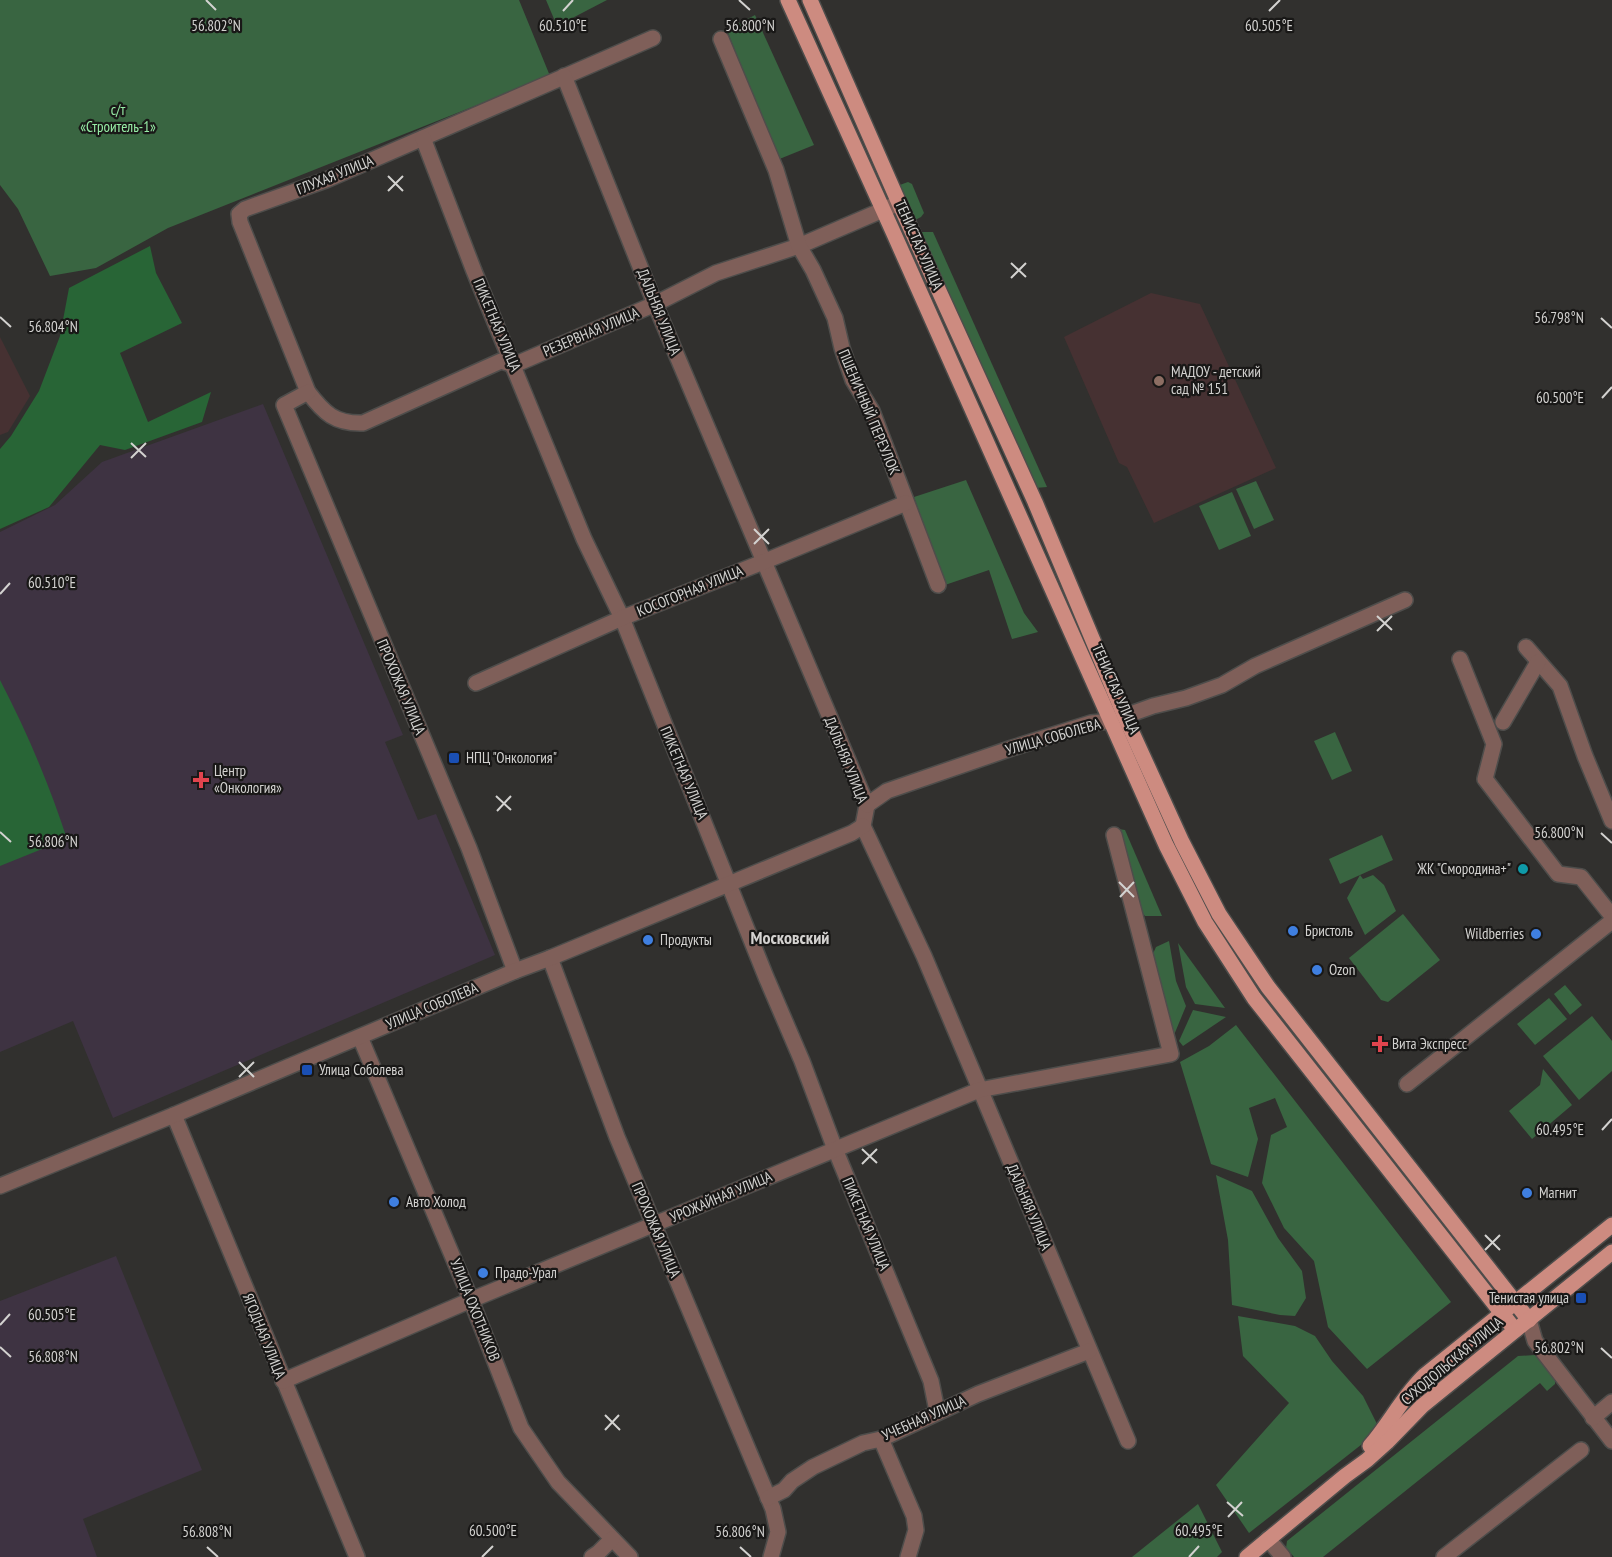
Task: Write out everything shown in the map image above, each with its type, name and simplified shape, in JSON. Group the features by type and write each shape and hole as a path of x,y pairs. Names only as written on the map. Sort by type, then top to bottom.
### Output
{"main road":[{"name":"ТЕНИСТАЯ УЛИЦА","path":"788,0 1118,719 1219,914 1268,987 1529,1320"},
{"name":"ТЕНИСТАЯ УЛИЦА","path":"810,0 1035,502 1166,845 1204,922 1254,998 1515,1330"},
{"name":"СУХОДОЛЬСКАЯ УЛИЦА","path":"1345,1476 1381,1434 1415,1385 1612,1225"},
{"name":"СУХОДОЛЬСКАЯ УЛИЦА","path":"1247,1557 1387,1442 1422,1406 1612,1252"}],"street":[{"name":"ГЛУХАЯ УЛИЦА","path":"348,423 318,406 308,392 240,222 239,214 245,209 326,180 653,38"},
{"name":"ПШЕНИЧНЫЙ ПЕРЕУЛОК","path":"721,39 776,170 799,246 835,318 853,380 872,411 938,585"},
{"name":"ДАЛЬНЯЯ УЛИЦА","path":"564,76 655,304 867,805 863,826 924,956 1128,1441"},
{"name":"ПИКЕТНАЯ УЛИЦА","path":"423,138 474,271 584,539 622,618 802,1061 835,1149 931,1381 937,1411"},
{"name":"РЕЗЕРВНАЯ УЛИЦА","path":"348,423 363,423 501,361 514,365 655,304 716,273 799,246 899,202"},
{"name":"ПРОХОЖАЯ УЛИЦА","path":"308,392 284,405 469,848 515,970"},
{"name":"КОСОГОРНАЯ УЛИЦА","path":"476,684 622,618 906,503"},
{"name":"УЛИЦА СОБОЛЕВА","path":"867,805 887,791 1012,748 1091,723 1118,719 1222,685 1255,666 1405,600"},
{"path":"1526,647 1560,686 1585,756 1612,821"},
{"path":"1460,659 1494,744 1485,779 1558,874 1581,877 1612,916"},
{"path":"1503,722 1538,662"},
{"name":"УЛИЦА СОБОЛЕВА","path":"0,1186 360,1037 515,970 550,958 852,833 863,826"},
{"name":"УРОЖАЙНАЯ УЛИЦА","path":"283,1381 471,1300 979,1090 1171,1054 1114,836"},
{"path":"1407,1084 1612,921"},
{"name":"ПРОХОЖАЯ УЛИЦА","path":"550,958 617,1137 773,1509 778,1532 771,1557"},
{"name":"УЛИЦА ОХОТНИКОВ","path":"360,1037 471,1300 521,1428 558,1482 630,1557"},
{"name":"ЯГОДНАЯ УЛИЦА","path":"174,1115 357,1557"},
{"path":"1529,1320 1535,1341 1612,1442"},
{"path":"1515,1330 1535,1341"},
{"name":"УЧЕБНАЯ УЛИЦА","path":"768,1498 784,1490 792,1481 813,1467 863,1443 881,1439 937,1411 1089,1351"},
{"path":"1593,1418 1612,1402"},
{"path":"881,1439 914,1516 916,1530 908,1557"},
{"path":"1444,1557 1581,1450"},
{"path":"592,1557 612,1539"},
{"path":"1268,1539 1283,1557"}],"shaded area":[{"name":"МАДОУ - детский сад № 151","path":"1151,293 1200,304 1276,468 1154,523 1127,467 1119,463 1064,337"},
{"path":"0,337 30,396 8,432 0,435"},
{"name":"Центр «Онкология»","path":"263,404 403,735 385,742 418,820 436,814 495,955 113,1118 73,1021 0,1052 0,532 55,505 102,462"},
{"path":"116,1256 202,1470 83,1519 97,1557 0,1557 0,1301"}],"green space":[{"name":"с/т «Строитель-1»","path":"0,0 519,0 550,76 168,228 96,268 50,276 18,209 0,185"},
{"path":"546,0 607,0 557,26"},
{"path":"755,15 814,145 777,160 727,30"},
{"path":"908,182 912,184 924,213 913,221 897,186"},
{"path":"919,232 933,232 1047,487 1035,488"},
{"path":"150,246 156,273 182,323 120,353 148,422 211,392 202,422 125,450 100,445 49,507 0,529 0,449 11,436 39,391 60,336 69,288"},
{"path":"966,480 1024,613 1038,632 1012,639 989,570 945,585 914,497"},
{"path":"1256,481 1274,520 1254,529 1236,489"},
{"path":"1232,492 1251,536 1219,550 1199,506"},
{"path":"0,680 37,758 67,839 0,866"},
{"path":"1335,732 1352,771 1332,780 1314,741"},
{"path":"1119,829 1125,830 1162,916 1145,916 1141,911"},
{"path":"1382,835 1393,860 1340,884 1329,859"},
{"path":"1360,875 1363,879 1373,875 1384,885 1396,911 1365,935 1347,898"},
{"path":"1403,914 1440,960 1388,1002 1381,1000 1349,958"},
{"path":"1169,941 1176,981 1186,1006 1174,1035 1152,956 1156,947"},
{"path":"1178,943 1225,1008 1195,1004 1186,987"},
{"path":"1565,985 1582,1005 1570,1015 1554,994"},
{"path":"1549,998 1567,1019 1535,1045 1517,1024"},
{"path":"1193,1010 1226,1017 1183,1046 1179,1041"},
{"path":"1592,1016 1612,1041 1612,1071 1579,1100 1543,1056"},
{"path":"1236,1025 1451,1302 1367,1369 1328,1327 1314,1261 1284,1228 1262,1183 1271,1135 1287,1127 1275,1098 1249,1108 1258,1139 1248,1177 1211,1164 1180,1062 1209,1046"},
{"path":"1543,1069 1572,1105 1532,1139 1509,1111 1540,1085"},
{"path":"1216,1175 1252,1191 1278,1238 1302,1271 1306,1298 1295,1316 1232,1305 1228,1240"},
{"path":"1238,1316 1295,1326 1315,1336 1332,1361 1363,1396 1377,1424 1371,1437 1249,1533 1216,1485 1289,1403 1243,1356"},
{"path":"1535,1355 1555,1378 1555,1384 1547,1391 1540,1383 1323,1557 1294,1557 1286,1548 1287,1541 1518,1356"},
{"path":"1198,1504 1222,1552 1217,1557 1132,1557"}],"place":[{"name":"МАДОУ - детский сад № 151","path":"1159,381"},
{"name":"НПЦ \"Онкология\"","path":"454,758"},
{"name":"Центр «Онкология»","path":"201,780"},
{"name":"ЖК \"Смородина+\"","path":"1523,869"},
{"name":"Бристоль","path":"1293,931"},
{"name":"Wildberries","path":"1536,934"},
{"name":"Продукты","path":"648,940"},
{"name":"Ozon","path":"1317,970"},
{"name":"Вита Экспресс","path":"1380,1044"},
{"name":"Улица Соболева","path":"307,1070"},
{"name":"Магнит","path":"1527,1193"},
{"name":"Авто Холод","path":"394,1202"},
{"name":"Прадо-Урал","path":"483,1273"},
{"name":"Тенистая улица","path":"1581,1298"}],"district":[{"name":"Московский","path":"790,938"}]}
